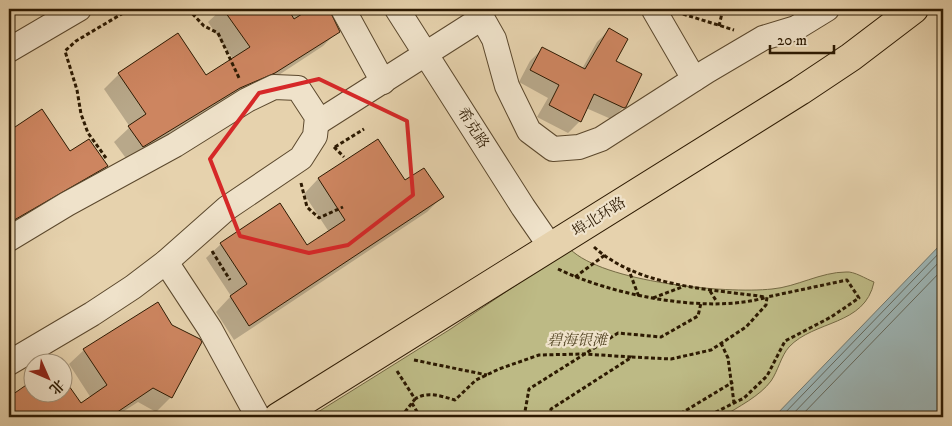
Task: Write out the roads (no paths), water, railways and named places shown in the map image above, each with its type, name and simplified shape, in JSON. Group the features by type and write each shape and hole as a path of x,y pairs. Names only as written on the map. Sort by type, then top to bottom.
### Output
{"main road":[{"name":"埠北环路","path":"278,417 554,257 851,57 914,9"}],"street":[{"path":"9,50 79,9"},
{"path":"343,9 399,80"},
{"name":"希克路","path":"397,9 554,257"},
{"path":"317,123 399,80 426,54 479,14 494,39 507,86 529,131 553,149 579,147 601,139 694,79 764,38 796,28 827,9"},
{"path":"654,10 694,79"},
{"path":"9,239 115,177 175,145 253,97 274,87 298,88 317,117 315,136 302,158 227,208 199,230 166,262 92,314 9,363"},
{"path":"166,262 210,328 258,417"}],"water":[{"path":"943,242 943,417 774,417"}],"park label":[{"name":"碧海银滩","path":"577,340"}]}
